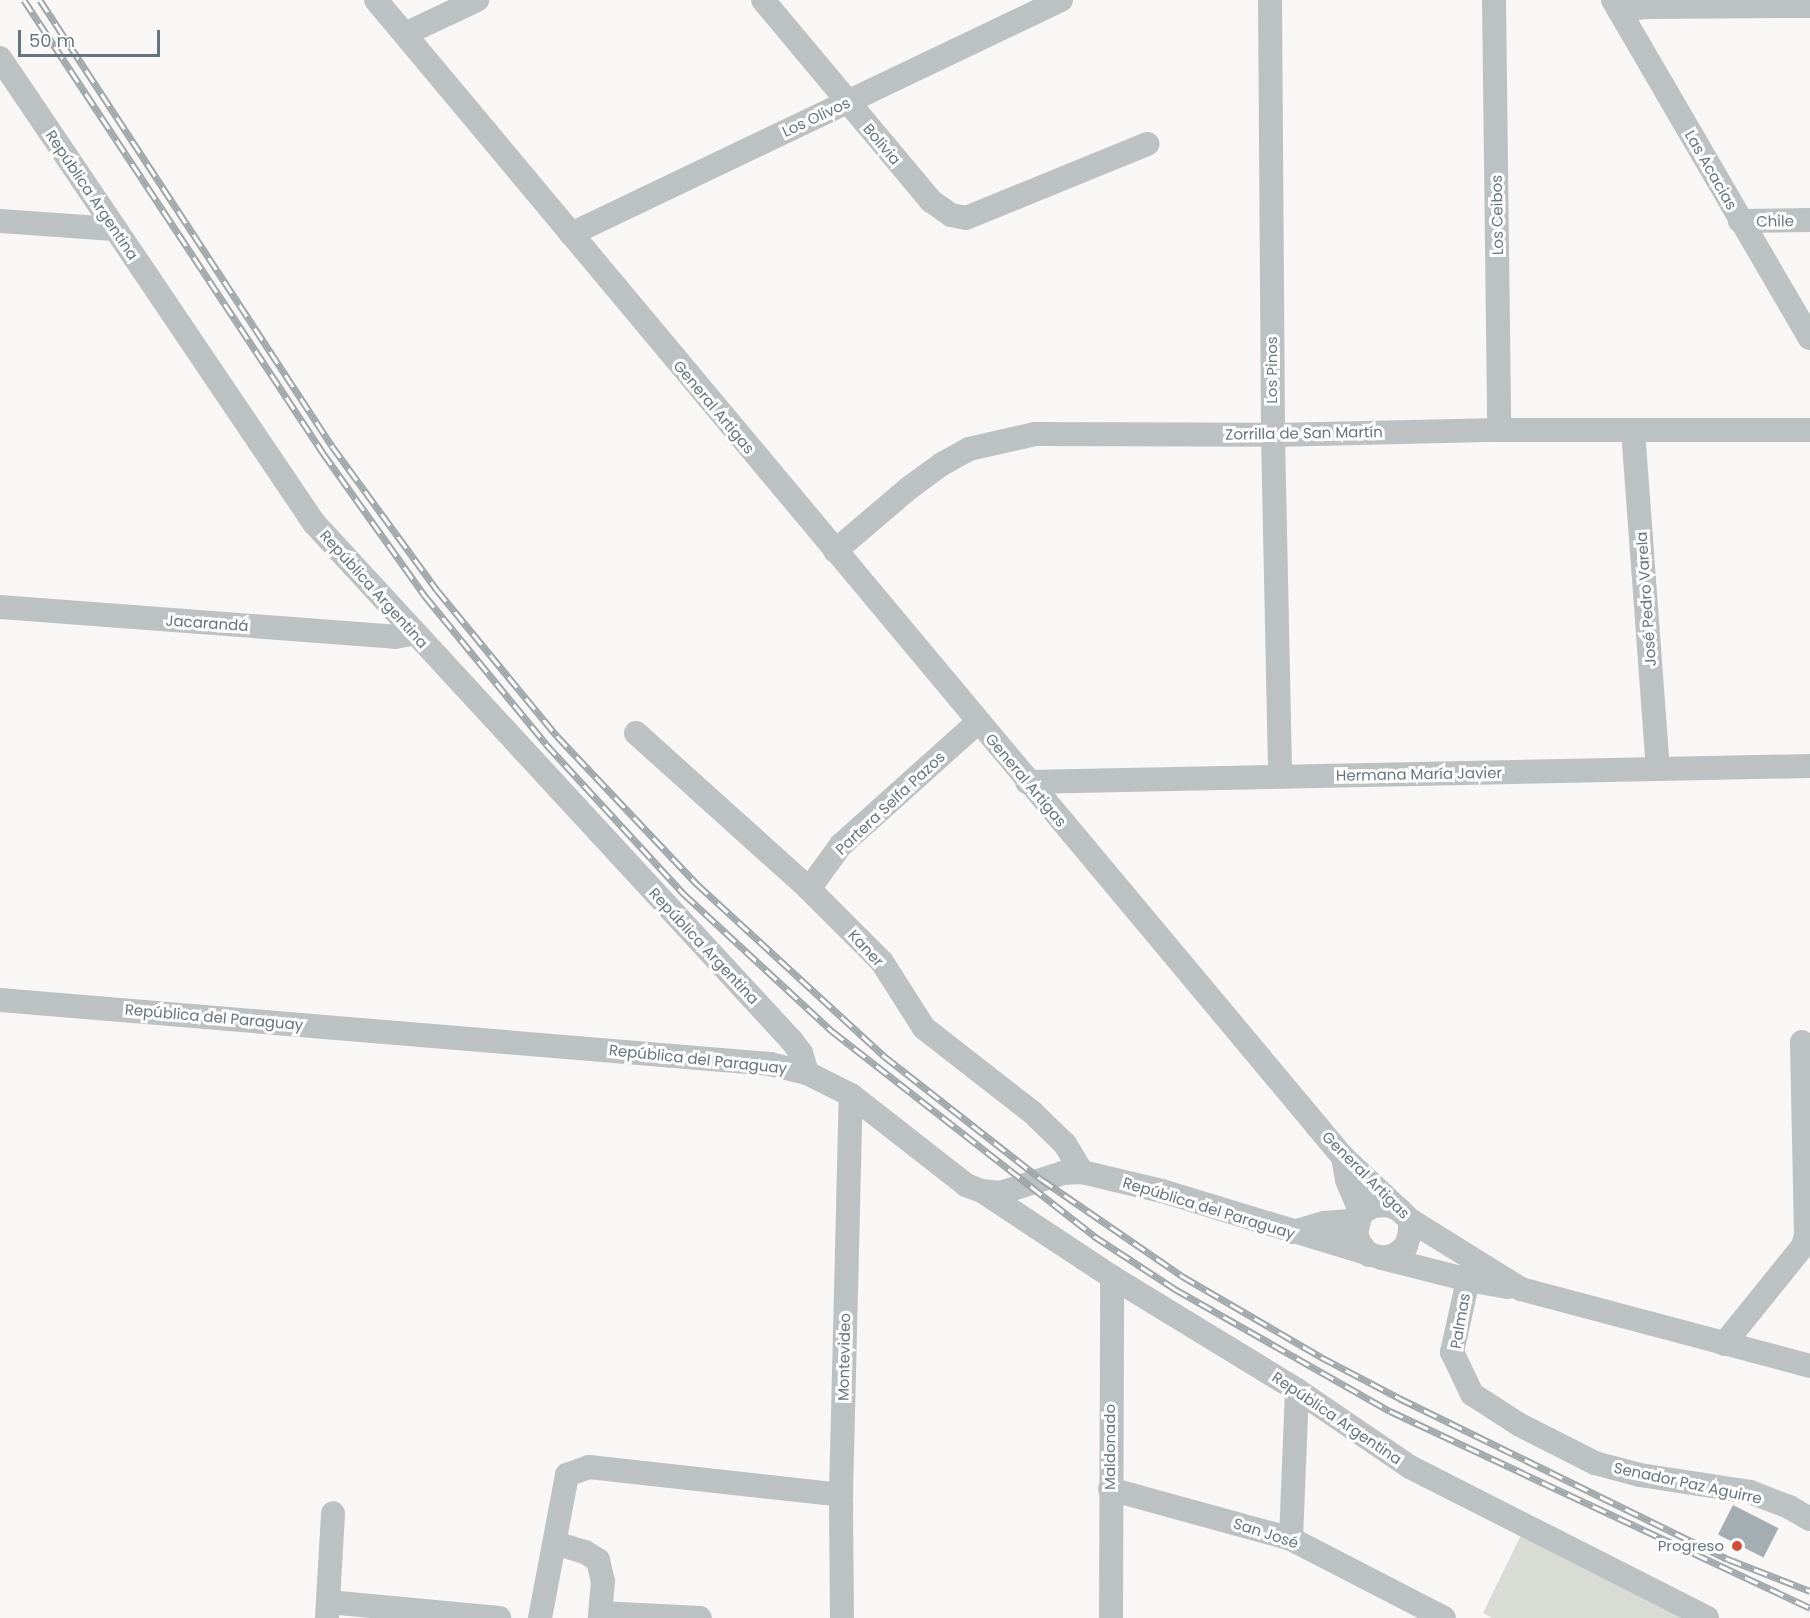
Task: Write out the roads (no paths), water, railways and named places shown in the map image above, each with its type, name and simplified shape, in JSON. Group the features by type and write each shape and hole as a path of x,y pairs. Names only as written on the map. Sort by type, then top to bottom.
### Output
{"street":[{"name":"General Artigas","path":"376,0 1028,782 1345,1168 1405,1215 1521,1290 1810,1366"},
{"path":"405,34 477,0"},
{"name":"Bolivia","path":"763,0 931,201 951,215 966,218 1147,144"},
{"name":"Los Olivos","path":"571,234 1061,0"},
{"name":"Los Pinos","path":"1270,0 1273,435 1280,776"},
{"name":"Los Ceibos","path":"1494,0 1499,430"},
{"path":"1616,5 1649,7 1810,6"},
{"name":"Las Acacias","path":"1616,5 1810,338"},
{"name":"República Argentina","path":"0,58 314,523 792,1041 801,1053 807,1073"},
{"name":"Chile","path":"1740,221 1810,220"},
{"path":"0,221 114,229"},
{"name":"Zorrilla de San Martín","path":"835,551 909,488 942,464 969,449 998,440 1035,434 1273,435 1499,430 1810,430"},
{"name":"José Pedro Varela","path":"1633,430 1658,769"},
{"name":"Jacarandá","path":"0,607 394,637 415,633"},
{"name":"Partera Selfa Pazos","path":"809,889 841,845 978,722"},
{"name":"Kaner","path":"636,733 809,889 882,962 924,1028 1032,1112 1065,1144 1082,1172"},
{"name":"Hermana María Javier","path":"1028,782 1810,766"},
{"name":"República del Paraguay","path":"0,1000 745,1061 807,1073 851,1095 966,1185 982,1191 1000,1192 1063,1173 1082,1172 1162,1191 1376,1257 1468,1280 1521,1290"},
{"path":"1724,1344 1803,1246 1806,1235 1802,1042"},
{"name":"Montevideo","path":"842,1618 841,1495 851,1095"},
{"path":"1291,1232 1360,1216 1373,1206 1388,1205 1405,1215 1410,1233 1406,1246 1395,1255 1376,1257 1360,1244 1356,1234 1360,1216 1345,1168"},
{"path":"1325,1224 1334,1210 1345,1168"},
{"name":"República Argentina","path":"982,1191 1112,1277 1297,1390 1410,1467 1707,1618"},
{"name":"Maldonado","path":"1111,1618 1112,1277"},
{"name":"Palmas","path":"1468,1280 1452,1352 1472,1394"},
{"path":"1291,1539 1297,1390"},
{"name":"Senador Paz Aguirre","path":"1472,1394 1520,1425 1595,1463 1640,1475 1750,1492 1789,1507 1810,1520"},
{"path":"540,1618 567,1475 589,1467 841,1495"},
{"name":"San José","path":"1110,1489 1291,1539 1444,1618"},
{"path":"333,1513 327,1610 499,1618"},
{"path":"555,1543 585,1552 598,1560 603,1581 601,1615 700,1618"}],"railway":[{"path":"24,0 323,453 425,596 546,744 684,894 832,1031 1094,1236 1175,1289 1390,1411 1810,1608"},
{"path":"40,0 332,446 437,590 557,736 697,884 884,1056 1041,1179 1182,1276 1321,1357 1399,1398 1728,1559 1810,1591"}],"place":[{"name":"Progreso","path":"1737,1546"}]}
